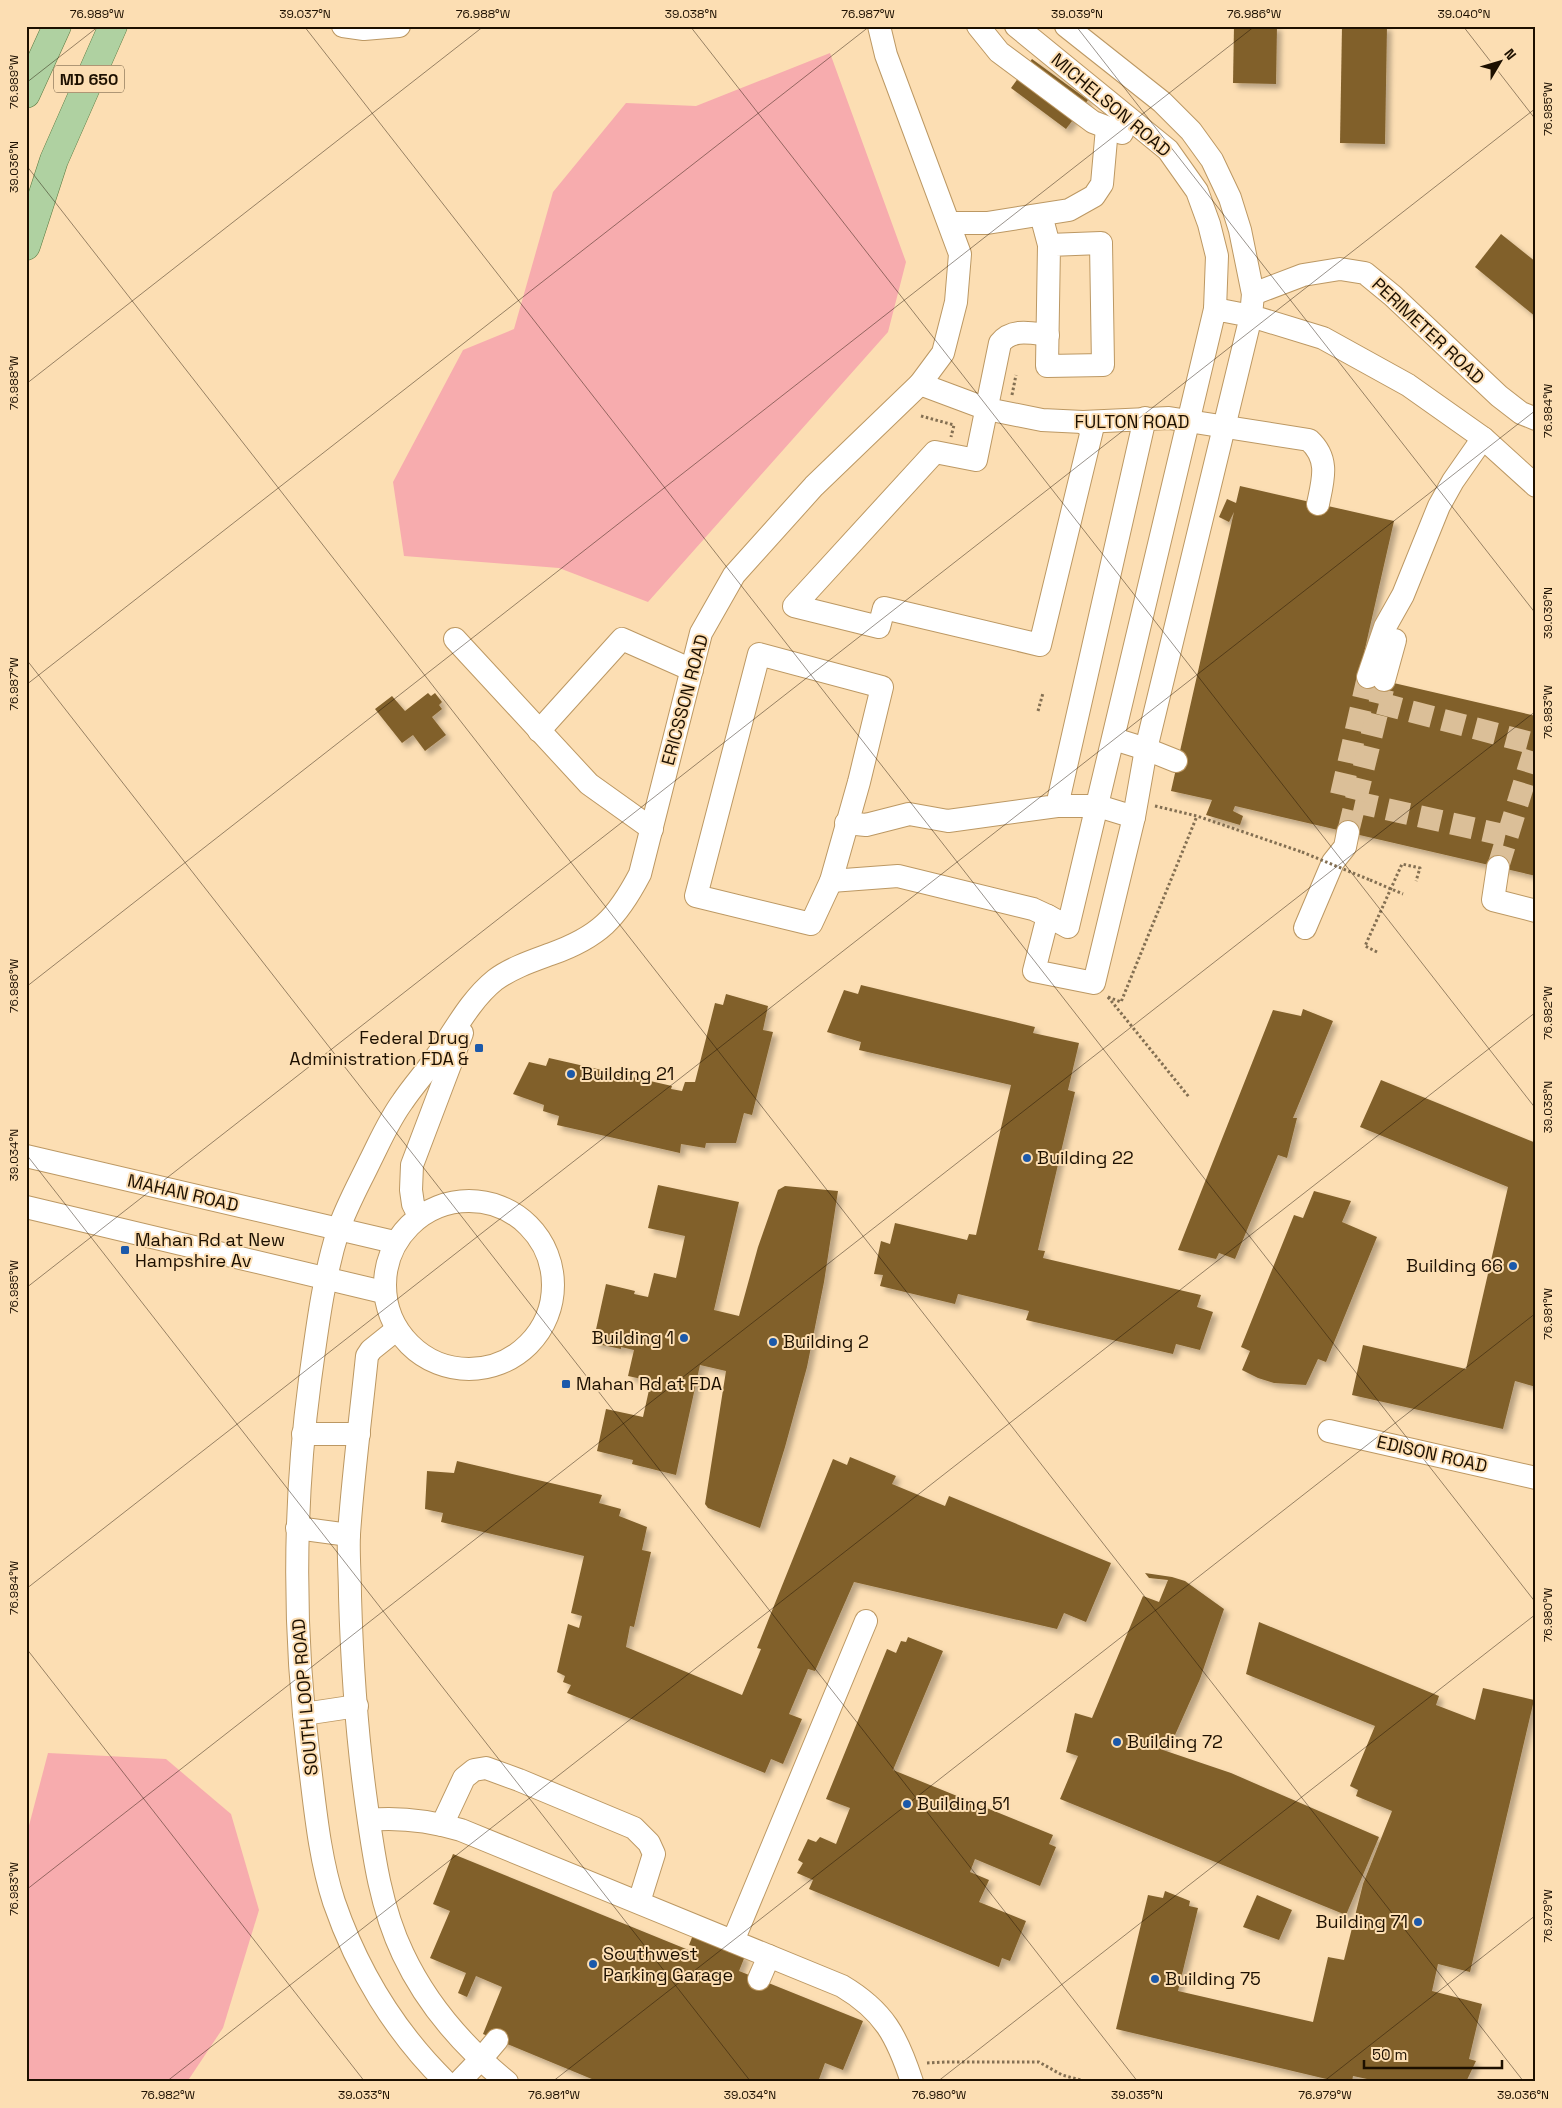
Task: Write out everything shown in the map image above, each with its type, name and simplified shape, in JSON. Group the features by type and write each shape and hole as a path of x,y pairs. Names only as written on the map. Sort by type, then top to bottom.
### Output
{"main road":[{"name":"MD 650","path":"26,94 58,26"},
{"name":"MD 650","path":"26,246 54,160 113,26"}],"street":[{"path":"343,26 364,29 398,26"},
{"name":"ERICSSON ROAD","path":"472,1006 495,980 524,964 559,952 590,937 610,921 619,910 640,874 702,633 734,574 819,481 920,384 943,353 956,302 960,254 886,55 879,26"},
{"path":"978,26 999,52 1093,122 1121,133 1147,133"},
{"name":"MICHELSON ROAD","path":"1016,26 1168,150 1197,190 1209,224 1217,256 1215,309 1068,927"},
{"name":"MICHELSON ROAD","path":"1066,26 1162,102 1191,131 1212,160 1230,198 1240,230 1252,305"},
{"path":"1091,87 1110,61"},
{"path":"950,224 987,223 1069,210 1094,196 1102,184 1107,128"},
{"path":"1041,215 1050,245 1047,366 1103,365 1101,243 1050,245"},
{"name":"PERIMETER ROAD","path":"1252,305 1303,275 1340,269 1365,274 1392,296 1499,396 1521,413 1536,419"},
{"path":"1048,916 1034,971 1094,983 1103,939 1143,811 1146,749 1252,305"},
{"path":"1215,309 1252,305 1323,338 1408,385 1483,438 1536,486"},
{"path":"1048,335 1018,332 1004,337 1000,343 976,460 934,452 794,606 879,627 884,608 1040,645 1092,430 1083,422"},
{"name":"FULTON ROAD","path":"920,384 987,408 1042,420 1083,422 1170,418 1309,440 1317,447 1324,475 1318,504"},
{"path":"1057,806 1145,418"},
{"path":"1376,679 1385,627 1403,595 1439,506 1453,480 1483,438"},
{"path":"1156,562 1189,570"},
{"path":"456,639 589,784 652,829"},
{"path":"540,731 622,639 692,670"},
{"path":"759,654 882,686 866,754 846,823 831,881 811,924 696,896 759,654"},
{"path":"1114,740 1146,749 1176,761"},
{"path":"846,823 866,825 909,814 948,821 1057,806 1098,806 1143,811"},
{"path":"1305,928 1333,862 1345,846 1341,831"},
{"path":"1498,867 1492,900 1536,911"},
{"path":"831,881 898,876 1033,909 1068,927 1103,939"},
{"path":"419,1216 413,1204 411,1190 412,1164 472,1006"},
{"path":"326,1278 339,1229 392,1117 472,1006"},
{"name":"MAHAN ROAD","path":"26,1156 394,1242"},
{"path":"459,1204 488,1205 515,1216 535,1234 546,1250 554,1269 556,1296 550,1318 538,1334 518,1352 488,1366 466,1369 440,1363 415,1349 396,1330 386,1309 383,1292 383,1274 394,1242 401,1232 419,1216 435,1208 459,1204"},
{"path":"26,1207 383,1292"},
{"name":"SOUTH LOOP ROAD","path":"326,1278 317,1326 303,1434 297,1528 297,1632 304,1714 325,1868 349,1941 365,1974 392,2016 420,2054 446,2082"},
{"path":"396,1330 371,1350 367,1356 349,1535 351,1641 363,1777 369,1820 385,1906 402,1953 420,1986 442,2018 481,2060 507,2082"},
{"name":"EDISON ROAD","path":"1329,1431 1536,1478"},
{"path":"303,1434 359,1434"},
{"path":"297,1528 349,1535"},
{"path":"733,1941 866,1621"},
{"path":"304,1714 357,1706"},
{"path":"442,1825 464,1778 474,1770 486,1768 519,1780 634,1828 649,1843 654,1854 639,1902"},
{"path":"369,1820 405,1819 461,1830 842,1986 870,2005 891,2031 899,2044 909,2074"},
{"path":"759,1979 769,1956"},
{"path":"459,2082 481,2060 496,2040"}],"path":[{"path":"1011,400 1016,375"},
{"path":"921,416 954,425"},
{"path":"1038,712 1043,693"},
{"path":"1143,811 1197,816 1302,852 1403,894"},
{"path":"1189,1097 1107,997 1121,1002 1197,816"},
{"path":"1377,952 1365,946 1402,864 1420,868 1416,881"},
{"path":"909,2074 946,2062 1038,2062 1062,2075 1088,2082"}],"shaded area":[{"path":"830,53 906,262 888,332 648,602 559,568 404,556 393,482 463,350 514,329 553,192 626,103 696,106"},
{"path":"48,1753 166,1759 231,1814 259,1910 223,2028 187,2082 26,2082 26,1837"}],"building":[{"path":"1234,26 1277,26 1276,84 1233,83"},
{"path":"1342,26 1387,26 1385,144 1340,143"},
{"path":"1032,59 1088,100 1066,129 1011,88"},
{"path":"1501,234 1536,262 1536,317 1475,267"},
{"path":"1240,486 1394,521 1359,675 1536,716 1536,876 1235,806 1233,811 1243,816 1240,825 1206,815 1212,800 1171,791 1234,512 1229,522 1219,517 1227,499 1236,503"},
{"path":"428,693 431,696 435,693 442,702 439,705 442,709 432,717 446,735 425,751 413,735 402,743 375,709 392,696 405,711"},
{"name":"Building 22","path":"861,985 1035,1027 1033,1033 1079,1043 1068,1090 1075,1092 1038,1250 1045,1251 1043,1258 1201,1295 1197,1307 1213,1312 1200,1350 1176,1344 1173,1354 1026,1320 1029,1311 958,1294 955,1304 880,1286 883,1275 874,1274 881,1241 890,1244 895,1223 967,1240 969,1234 976,1235 1011,1085 859,1050 861,1042 827,1032 844,990 858,994"},
{"name":"Building 21","path":"726,994 768,1006 763,1030 773,1032 752,1115 744,1113 736,1143 706,1143 705,1148 681,1144 680,1153 557,1125 559,1116 543,1111 544,1105 513,1094 529,1062 546,1066 549,1058 672,1086 671,1089 682,1091 685,1082 695,1082 715,1003 723,1005"},
{"path":"1303,1009 1333,1021 1293,1118 1297,1118 1287,1158 1278,1155 1235,1259 1219,1253 1216,1259 1178,1250 1273,1010 1301,1016"},
{"name":"Building 66","path":"1381,1080 1536,1143 1536,1387 1515,1381 1503,1429 1352,1395 1363,1345 1466,1369 1508,1187 1360,1127"},
{"path":"658,1185 739,1202 714,1310 739,1316 758,1247 778,1190 785,1186 838,1191 824,1282 807,1367 760,1528 708,1508 705,1504 726,1371 700,1365 676,1475 632,1464 633,1460 597,1451 606,1409 643,1417 651,1381 628,1376 634,1350 593,1343 606,1284 635,1291 634,1294 648,1297 654,1273 676,1278 685,1236 648,1228"},
{"path":"1314,1191 1351,1201 1342,1222 1377,1237 1326,1362 1318,1359 1306,1385 1274,1383 1242,1370 1250,1351 1241,1347 1294,1215 1303,1218"},
{"path":"850,1457 896,1476 892,1484 945,1506 949,1496 1111,1563 1086,1622 1064,1613 1057,1629 854,1582 815,1671 808,1669 789,1714 802,1719 783,1764 771,1759 765,1773 567,1693 571,1685 563,1682 565,1676 557,1672 568,1624 579,1628 582,1616 571,1613 584,1556 441,1522 443,1513 425,1509 427,1471 454,1473 457,1461 602,1495 599,1503 621,1509 619,1516 647,1527 642,1550 651,1552 634,1627 630,1626 626,1647 742,1695 761,1649 757,1648 833,1459 847,1465"},
{"name":"Building 72","path":"1145,1573 1185,1581 1224,1609 1200,1679 1175,1735 1168,1735 1163,1750 1231,1773 1379,1837 1346,1915 1060,1799 1078,1756 1066,1752 1075,1713 1092,1718 1143,1596 1159,1602 1168,1580 1149,1578"},
{"path":"1259,1622 1439,1696 1436,1705 1475,1720 1483,1688 1534,1700 1470,1972 1438,1964 1432,1991 1482,2004 1469,2059 1476,2061 1466,2082 1381,2082 1353,2076 1352,2082 1339,2082 1116,2029 1148,1895 1163,1898 1165,1891 1190,1901 1189,1906 1198,1908 1178,1991 1313,2022 1328,1957 1344,1960 1363,1884 1392,1811 1356,1796 1358,1790 1350,1786 1375,1726 1246,1674"},
{"name":"Building 51","path":"908,1637 943,1651 893,1770 1053,1835 1049,1844 1056,1847 1040,1886 975,1859 970,1872 989,1880 979,1902 1026,1921 1010,1961 1002,1958 999,1967 809,1889 813,1880 797,1873 803,1863 798,1860 808,1839 816,1842 820,1837 836,1844 850,1808 826,1799 887,1649 896,1653 901,1641 906,1642"},
{"name":"Southwest Parking Garage","path":"453,1854 691,1951 693,1946 689,1945 693,1935 745,1956 739,1971 863,2021 843,2070 825,2063 818,2082 599,2082 483,2034 502,1987 476,1976 467,1997 458,1993 466,1973 430,1958 450,1911 433,1904"},
{"path":"1257,1895 1292,1910 1279,1940 1243,1927"}],"tunnel":[{"path":"1341,795 1368,677"},
{"path":"1348,832 1383,689"},
{"path":"1379,703 1535,744"},
{"path":"1498,867 1536,744"},
{"path":"1355,802 1508,836"}],"place":[{"name":"Federal Drug Administration FDA &","path":"479,1048"},
{"name":"Building 21","path":"571,1074"},
{"name":"Building 22","path":"1027,1158"},
{"name":"Mahan Rd at New Hampshire Av","path":"125,1250"},
{"name":"Building 66","path":"1513,1266"},
{"name":"Building 1","path":"684,1338"},
{"name":"Building 2","path":"773,1342"},
{"name":"Mahan Rd at FDA","path":"566,1384"},
{"name":"Building 72","path":"1117,1742"},
{"name":"Building 51","path":"907,1804"},
{"name":"Building 71","path":"1418,1922"},
{"name":"Southwest Parking Garage","path":"593,1964"},
{"name":"Building 75","path":"1155,1979"}]}
